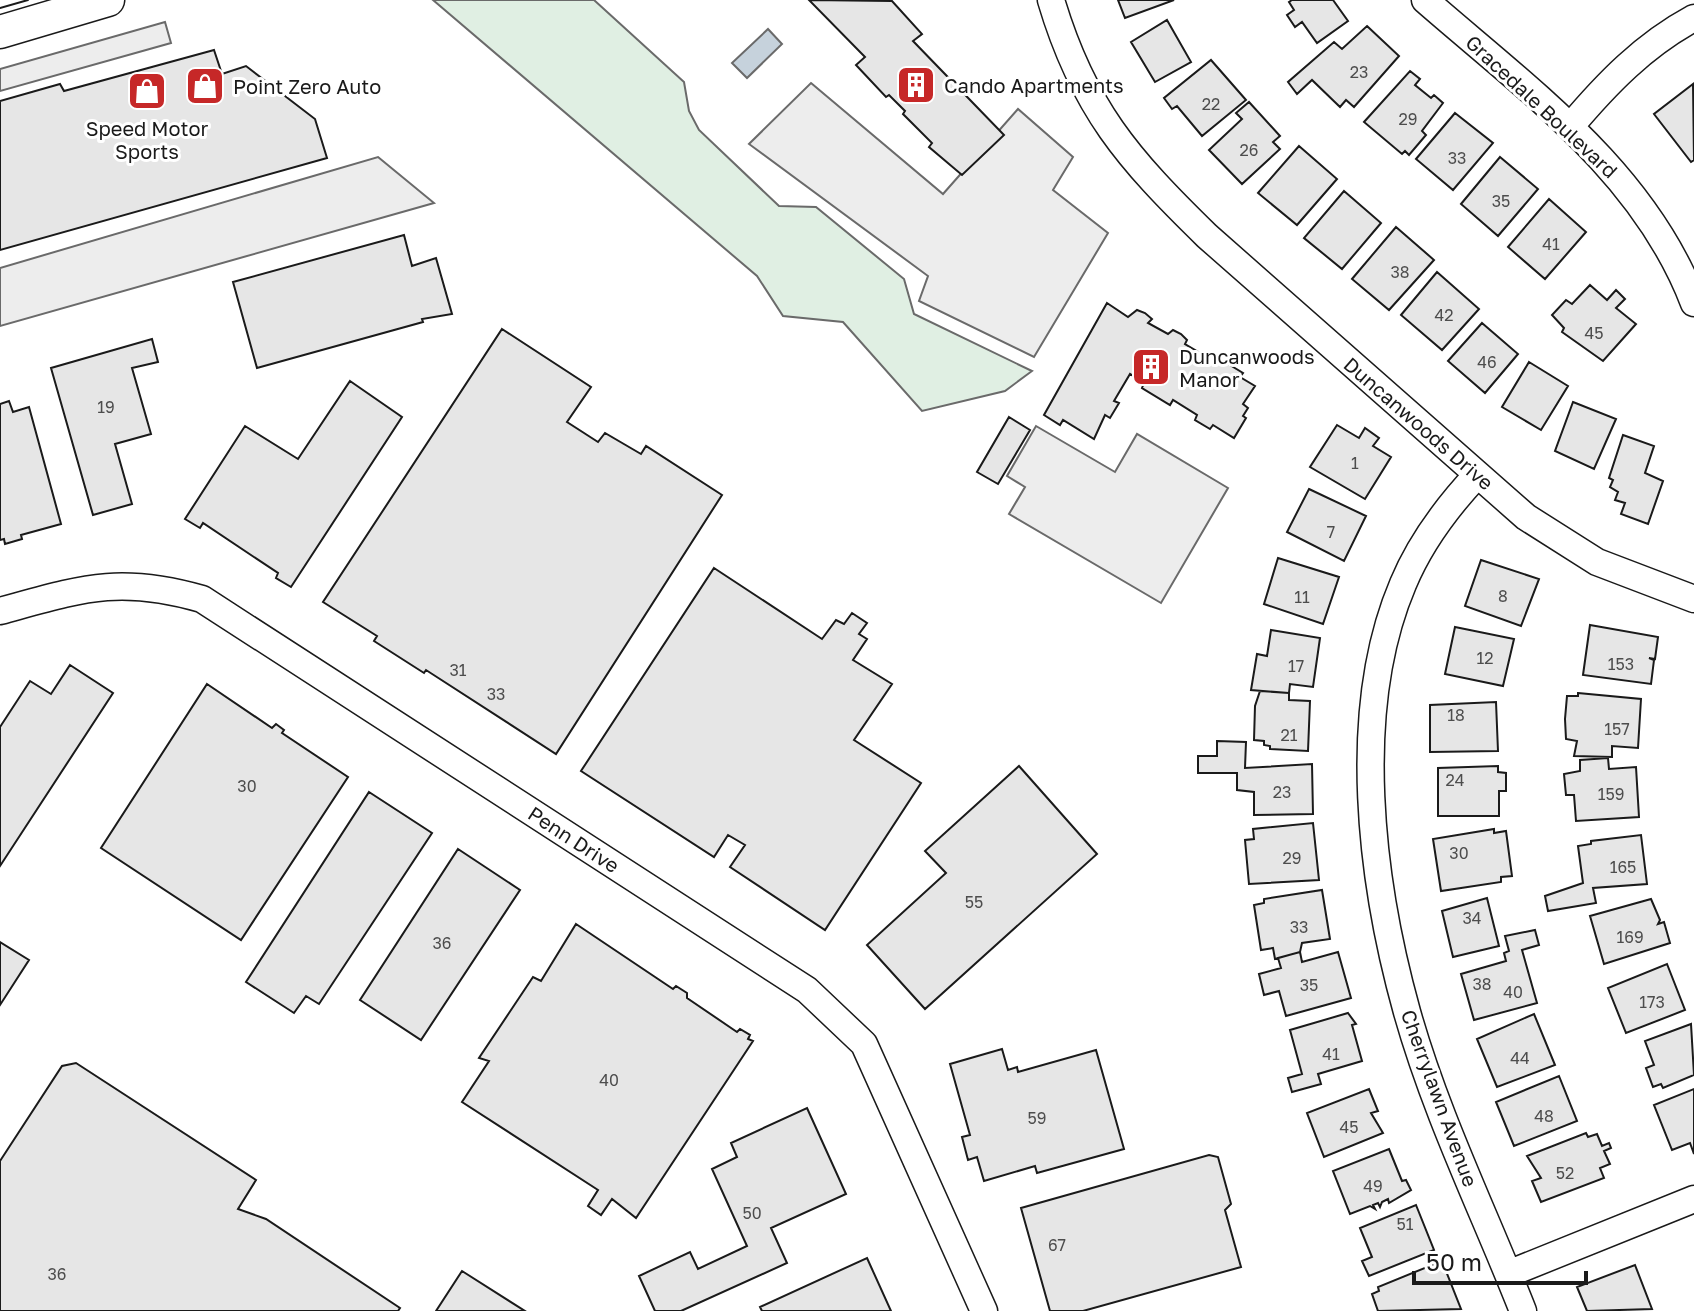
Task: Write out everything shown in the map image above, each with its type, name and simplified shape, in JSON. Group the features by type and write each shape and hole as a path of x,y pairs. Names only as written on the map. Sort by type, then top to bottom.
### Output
{"main road":[{"path":"0,32 108,0"}],"street":[{"name":"Duncanwoods Drive","path":"1051,0 1084,86 1104,122 1137,165 1207,236 1477,475 1558,540 1597,562 1694,599"},
{"name":"Gracedale Boulevard","path":"1425,0 1570,127 1624,181 1649,213 1673,254 1694,303"},
{"path":"1570,127 1617,74 1662,35 1694,18"},
{"name":"Cherrylawn Avenue","path":"1477,475 1450,504 1428,537 1393,608 1377,681 1372,801 1384,906 1407,1013 1523,1311"},
{"name":"Penn Drive","path":"0,611 102,585 154,587 202,599 807,990 864,1044 984,1311"},
{"path":"1508,1274 1694,1199"}],"green space":[{"path":"433,0 594,0 684,82 689,111 699,130 779,206 816,207 904,279 914,314 1032,371 1005,391 922,411 843,322 783,316 757,276"}],"shaded area":[{"path":"165,22 171,43 0,91 0,69"},
{"path":"768,29 782,44 747,78 732,63"},
{"path":"811,83 943,194 1018,109 1073,157 1053,190 1108,233 1034,357 919,301 928,276 749,144"},
{"path":"378,157 434,203 0,326 0,268"},
{"path":"1036,426 1115,472 1137,434 1228,488 1161,603 1009,514 1025,487 1007,476"}],"building":[{"name":"Cando Apartments","path":"809,0 892,1 922,34 913,41 1004,135 962,175 929,147 932,143 903,114 905,111 889,95 886,97 856,65 865,57"},
{"path":"1118,0 1174,0 1125,18"},
{"path":"1333,0 1348,21 1317,43 1302,22 1295,27 1287,15 1294,10 1289,2"},
{"path":"1167,20 1191,62 1155,82 1131,42"},
{"path":"1367,26 1399,56 1354,107 1346,100 1340,107 1312,80 1297,94 1288,82 1334,42 1342,49"},
{"path":"214,50 222,74 246,66 315,119 327,158 0,250 0,101 60,84 64,91"},
{"path":"1211,60 1246,100 1202,136 1177,106 1172,109 1164,98"},
{"path":"1410,71 1420,79 1415,85 1443,103 1422,131 1426,135 1409,155 1405,151 1402,154 1364,122"},
{"path":"1693,84 1694,160 1691,162 1654,114"},
{"path":"1249,102 1280,136 1273,142 1280,149 1242,184 1209,150 1242,119 1236,113"},
{"path":"1455,113 1493,143 1453,190 1416,159"},
{"path":"1299,146 1337,179 1297,225 1258,193"},
{"path":"1500,157 1538,189 1498,236 1461,204"},
{"path":"1344,191 1381,223 1342,269 1304,238"},
{"path":"1549,199 1586,232 1545,279 1508,247"},
{"path":"1396,227 1434,260 1389,310 1352,279"},
{"path":"404,235 412,266 436,258 452,314 422,319 423,322 257,368 233,282"},
{"path":"1437,272 1479,309 1442,350 1401,315"},
{"path":"1590,285 1607,300 1616,290 1625,299 1616,308 1636,324 1603,361 1562,332 1564,328 1552,315 1566,300 1572,304"},
{"name":"Duncanwoods Manor","path":"1107,303 1128,317 1137,310 1145,313 1152,319 1148,323 1168,334 1173,330 1181,334 1187,340 1185,344 1212,360 1215,356 1243,373 1240,377 1255,386 1243,404 1248,408 1243,416 1246,418 1234,438 1213,425 1210,429 1195,420 1197,415 1173,400 1170,405 1142,388 1144,383 1130,374 1114,401 1119,403 1110,418 1105,415 1094,439 1063,420 1060,425 1044,415"},
{"path":"1482,323 1518,354 1485,393 1448,361"},
{"path":"502,329 591,387 567,422 598,442 605,433 641,454 646,446 722,495 556,754 426,670 424,673 374,641 377,636 323,602"},
{"path":"152,339 158,362 132,368 151,434 115,444 132,504 93,515 51,368"},
{"path":"1529,362 1568,386 1541,430 1502,407"},
{"path":"350,381 402,417 291,587 276,578 278,573 203,523 200,528 185,519 245,426 298,459"},
{"path":"9,401 13,412 29,407 61,524 21,535 22,539 5,544 4,539 0,540 0,404"},
{"path":"1573,402 1616,419 1594,469 1555,451"},
{"path":"1009,417 1030,430 998,484 977,472"},
{"path":"1337,425 1359,438 1365,428 1379,438 1373,446 1391,457 1365,499 1310,467"},
{"path":"1623,435 1654,446 1645,473 1663,481 1648,524 1621,514 1625,503 1615,500 1618,492 1610,487 1613,480 1609,478"},
{"path":"1309,489 1366,516 1344,561 1287,532"},
{"path":"1278,558 1339,577 1323,624 1264,604"},
{"path":"1481,560 1539,579 1521,626 1465,606"},
{"path":"714,568 822,639 836,620 844,624 852,613 867,623 859,634 867,639 853,660 892,684 854,740 921,783 825,930 730,867 745,845 728,835 714,857 581,771"},
{"path":"1590,625 1658,637 1655,659 1649,658 1654,660 1651,684 1583,675"},
{"path":"1455,627 1514,639 1503,686 1445,674"},
{"path":"1271,630 1320,638 1313,687 1290,684 1289,693 1251,690 1257,654 1267,656"},
{"path":"70,665 113,693 0,866 0,727 30,681 51,694"},
{"path":"207,684 272,728 276,724 284,730 282,733 348,777 241,940 101,848"},
{"path":"1260,691 1289,693 1289,700 1310,701 1308,751 1270,749 1264,741 1254,740 1255,706"},
{"path":"1578,693 1641,699 1638,748 1612,746 1612,757 1574,756 1577,741 1566,739 1565,719 1567,696 1578,696"},
{"path":"1496,702 1498,751 1430,752 1430,705"},
{"path":"1217,741 1246,742 1245,768 1312,764 1313,814 1254,815 1254,792 1237,790 1237,773 1198,773 1198,756 1217,756"},
{"path":"1608,758 1609,769 1636,767 1639,817 1576,821 1574,795 1566,795 1564,774 1580,771 1580,760"},
{"path":"1019,766 1097,854 925,1009 867,945 946,873 925,851"},
{"path":"1498,766 1498,772 1506,773 1506,791 1499,791 1499,816 1438,816 1438,768"},
{"path":"369,792 432,833 319,1004 306,996 294,1013 246,982"},
{"path":"1313,823 1319,880 1249,884 1245,840 1254,839 1253,829"},
{"path":"1494,829 1494,833 1506,831 1512,876 1501,877 1501,882 1441,891 1433,839"},
{"path":"1641,835 1647,884 1593,888 1596,903 1548,911 1545,896 1583,883 1578,846 1591,844 1591,841"},
{"path":"458,849 520,890 421,1040 360,1000"},
{"path":"1322,890 1330,939 1302,943 1300,952 1275,959 1273,948 1261,950 1254,905 1264,903 1264,899"},
{"path":"1487,898 1499,946 1453,957 1442,911"},
{"path":"1651,899 1660,920 1658,924 1664,922 1670,943 1604,964 1590,916"},
{"path":"576,924 673,989 676,986 687,993 687,998 737,1032 740,1029 750,1035 748,1039 753,1041 636,1218 612,1199 601,1215 588,1206 598,1190 462,1102 489,1061 479,1058 533,977 541,981"},
{"path":"1535,930 1539,945 1522,950 1537,1003 1474,1020 1461,974 1506,961 1504,953 1509,951 1505,936"},
{"path":"0,942 29,960 0,1005"},
{"path":"1300,952 1302,962 1338,952 1351,998 1286,1016 1279,991 1264,995 1259,974 1281,968 1278,958"},
{"path":"1667,964 1685,1010 1626,1033 1608,988"},
{"path":"1348,1013 1356,1024 1352,1025 1362,1061 1318,1074 1321,1084 1292,1092 1288,1078 1302,1074 1290,1030"},
{"path":"1534,1014 1555,1065 1497,1087 1477,1039"},
{"path":"1691,1024 1694,1075 1663,1088 1661,1084 1653,1087 1646,1068 1654,1065 1645,1041"},
{"path":"1002,1049 1008,1070 1017,1067 1018,1072 1096,1050 1124,1149 1037,1173 1035,1166 984,1181 977,1157 968,1160 962,1137 970,1135 950,1064"},
{"path":"76,1063 256,1180 238,1209 266,1219 400,1308 398,1311 0,1311 0,1161 62,1066"},
{"path":"1559,1076 1577,1121 1514,1146 1496,1102"},
{"path":"1369,1089 1378,1111 1371,1113 1383,1133 1324,1157 1307,1113"},
{"path":"1694,1089 1694,1154 1690,1143 1672,1150 1654,1105"},
{"path":"807,1108 846,1194 771,1228 787,1263 681,1311 655,1311 639,1276 690,1252 698,1269 747,1246 712,1169 737,1157 731,1143"},
{"path":"1586,1133 1588,1137 1597,1134 1602,1146 1609,1143 1611,1148 1604,1151 1610,1164 1600,1168 1604,1178 1541,1202 1532,1181 1541,1178 1527,1156"},
{"path":"1389,1149 1402,1181 1406,1180 1411,1190 1389,1203 1388,1199 1382,1202 1380,1207 1378,1203 1373,1205 1375,1209 1370,1206 1350,1214 1333,1171"},
{"path":"1209,1155 1218,1157 1231,1204 1225,1210 1241,1267 1083,1311 1050,1311 1021,1208"},
{"path":"1416,1205 1434,1250 1369,1276 1362,1261 1372,1257 1360,1228"},
{"path":"867,1258 891,1311 762,1311 760,1307"},
{"path":"1442,1261 1461,1309 1378,1311 1372,1294 1379,1291 1378,1287"},
{"path":"1635,1265 1652,1309 1587,1311 1577,1287"},
{"path":"462,1271 525,1311 436,1311"}],"tram line":[{"path":"0,8 28,0"}],"place":[{"name":"Cando Apartments","path":"916,85"},
{"name":"Point Zero Auto","path":"205,86"},
{"name":"Speed Motor Sports","path":"147,91"},
{"name":"Duncanwoods Manor","path":"1151,367"}]}
